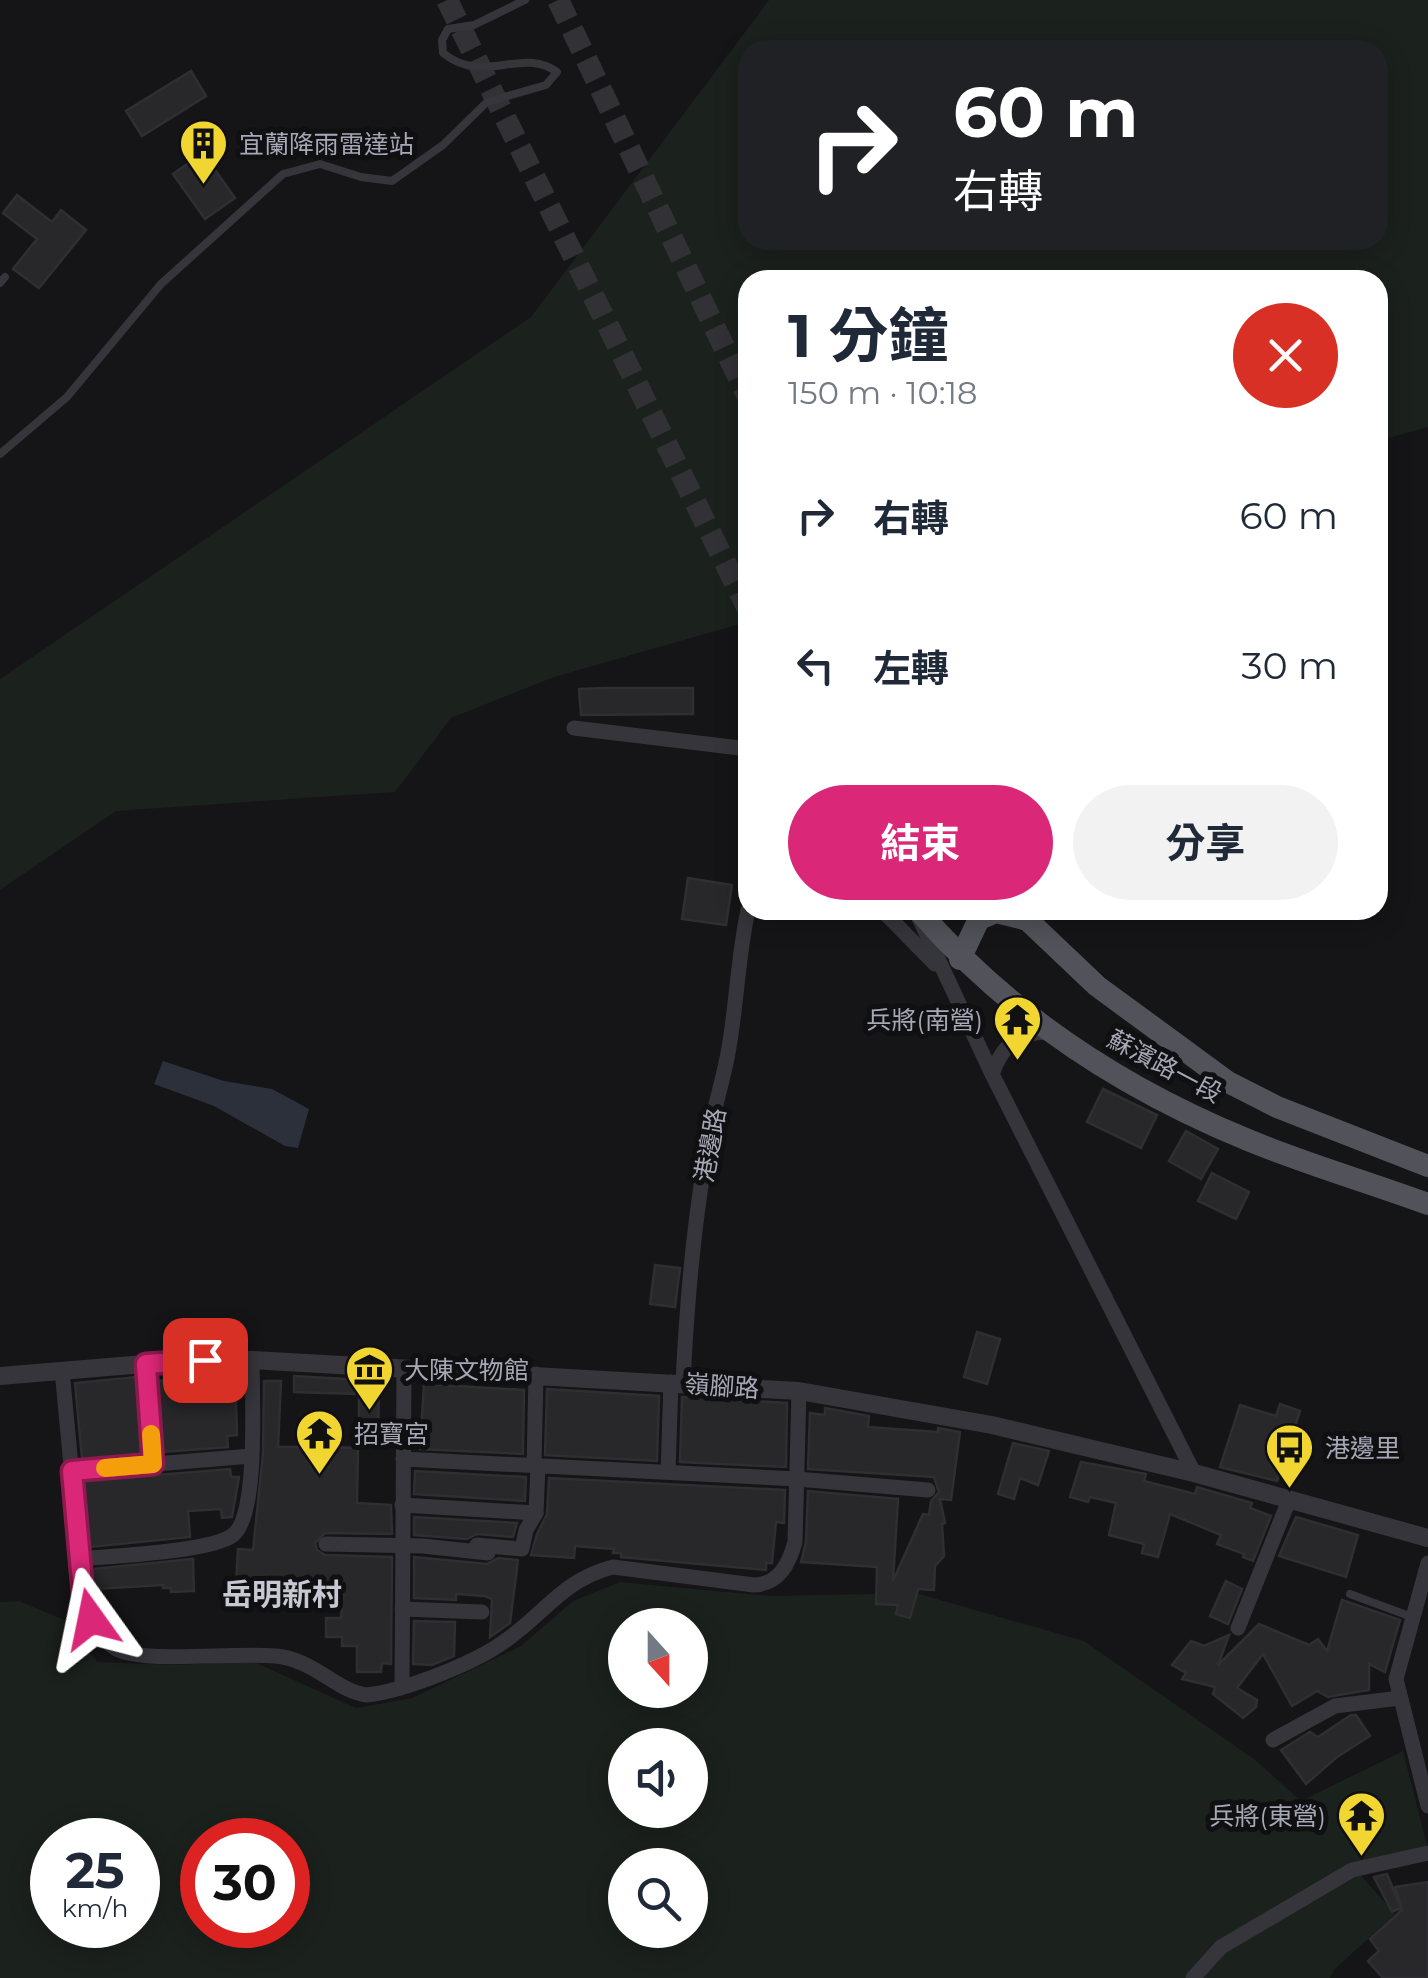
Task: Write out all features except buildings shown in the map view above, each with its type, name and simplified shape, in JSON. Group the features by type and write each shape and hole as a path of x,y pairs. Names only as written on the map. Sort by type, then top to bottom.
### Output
{"main road":[{"name":"蘇濱路一段","path":"923,920 952,966 1047,1032 1145,1091 1247,1140 1428,1204"},
{"path":"952,966 979,920"},
{"name":"蘇濱路一段","path":"1026,920 1097,986 1228,1082 1277,1108 1428,1166"}],"street":[{"path":"574,728 738,747"},
{"name":"港邊路","path":"668,1472 701,1199 712,1122 732,1030 746,920"},
{"path":"894,920 952,966 992,1074 1194,1473"},
{"path":"992,1074 1009,1042 1027,1032 1047,1032"},
{"path":"80,1559 192,1546 230,1538 239,1529 249,1503 252,1360"},
{"name":"嶺腳路","path":"0,1376 252,1360 799,1391 992,1425 1194,1473 1428,1538"},
{"path":"146,1364 153,1464"},
{"path":"402,1686 404,1368"},
{"path":"62,1370 83,1593 91,1619 113,1647 144,1654 281,1657 310,1664 357,1694 377,1694 468,1662 494,1648 590,1572 613,1567 754,1586 773,1580 786,1565 795,1542 799,1391"},
{"path":"458,1544 522,1549 526,1530 536,1513 536,1374"},
{"path":"72,1471 251,1456"},
{"path":"403,1458 797,1479 928,1490"},
{"path":"1238,1628 1289,1500"},
{"path":"402,1505 536,1513"},
{"path":"326,1544 488,1552"},
{"path":"1428,1563 1396,1679 1428,1806"},
{"path":"402,1610 482,1612"},
{"path":"1273,1740 1335,1706 1400,1698"},
{"path":"1192,1978 1221,1946 1352,1870 1428,1854"}],"lane":[{"path":"0,454 67,397 162,284 283,174 320,164 362,178 392,181 443,144 487,102 546,85 557,72 545,64 474,69 443,53 442,40 448,29 474,25 525,0"},
{"path":"1350,1594 1412,1617"}],"shaded area":[{"path":"769,0 1428,0 1428,427 1388,438 1388,270 738,270 738,625 554,677 451,718 395,792 116,811 0,890 0,679 531,317 738,41 738,250 1388,250 1388,40 739,40"},
{"path":"163,1061 224,1081 272,1089 309,1109 298,1148 285,1146 214,1106 154,1084"},
{"path":"620,1582 770,1596 916,1593 1084,1641 1254,1759 1301,1801 1403,1751 1428,1849 1351,1864 1395,1914 1330,1978 0,1978 0,1602 19,1601 69,1622 97,1662 176,1665 252,1661 356,1708 412,1698 521,1646 573,1601"}],"tunnel":[{"path":"447,0 738,589"},
{"path":"558,0 738,376"}],"slow traffic":[{"path":"105,1468 153,1464 151,1434"}],"place":[{"name":"宜蘭降雨雷達站","path":"204,186"},
{"name":"兵將(南營)","path":"1018,1062"},
{"name":"大陳文物館","path":"369,1412"},
{"name":"招寶宮","path":"319,1476"},
{"name":"港邊里","path":"1290,1490"},
{"name":"兵將(東營)","path":"1361,1858"}],"district":[{"name":"岳明新村","path":"282,1595"}],"route":[{"path":"91,1619 83,1593 72,1471 153,1464 146,1364 205,1360"}]}
